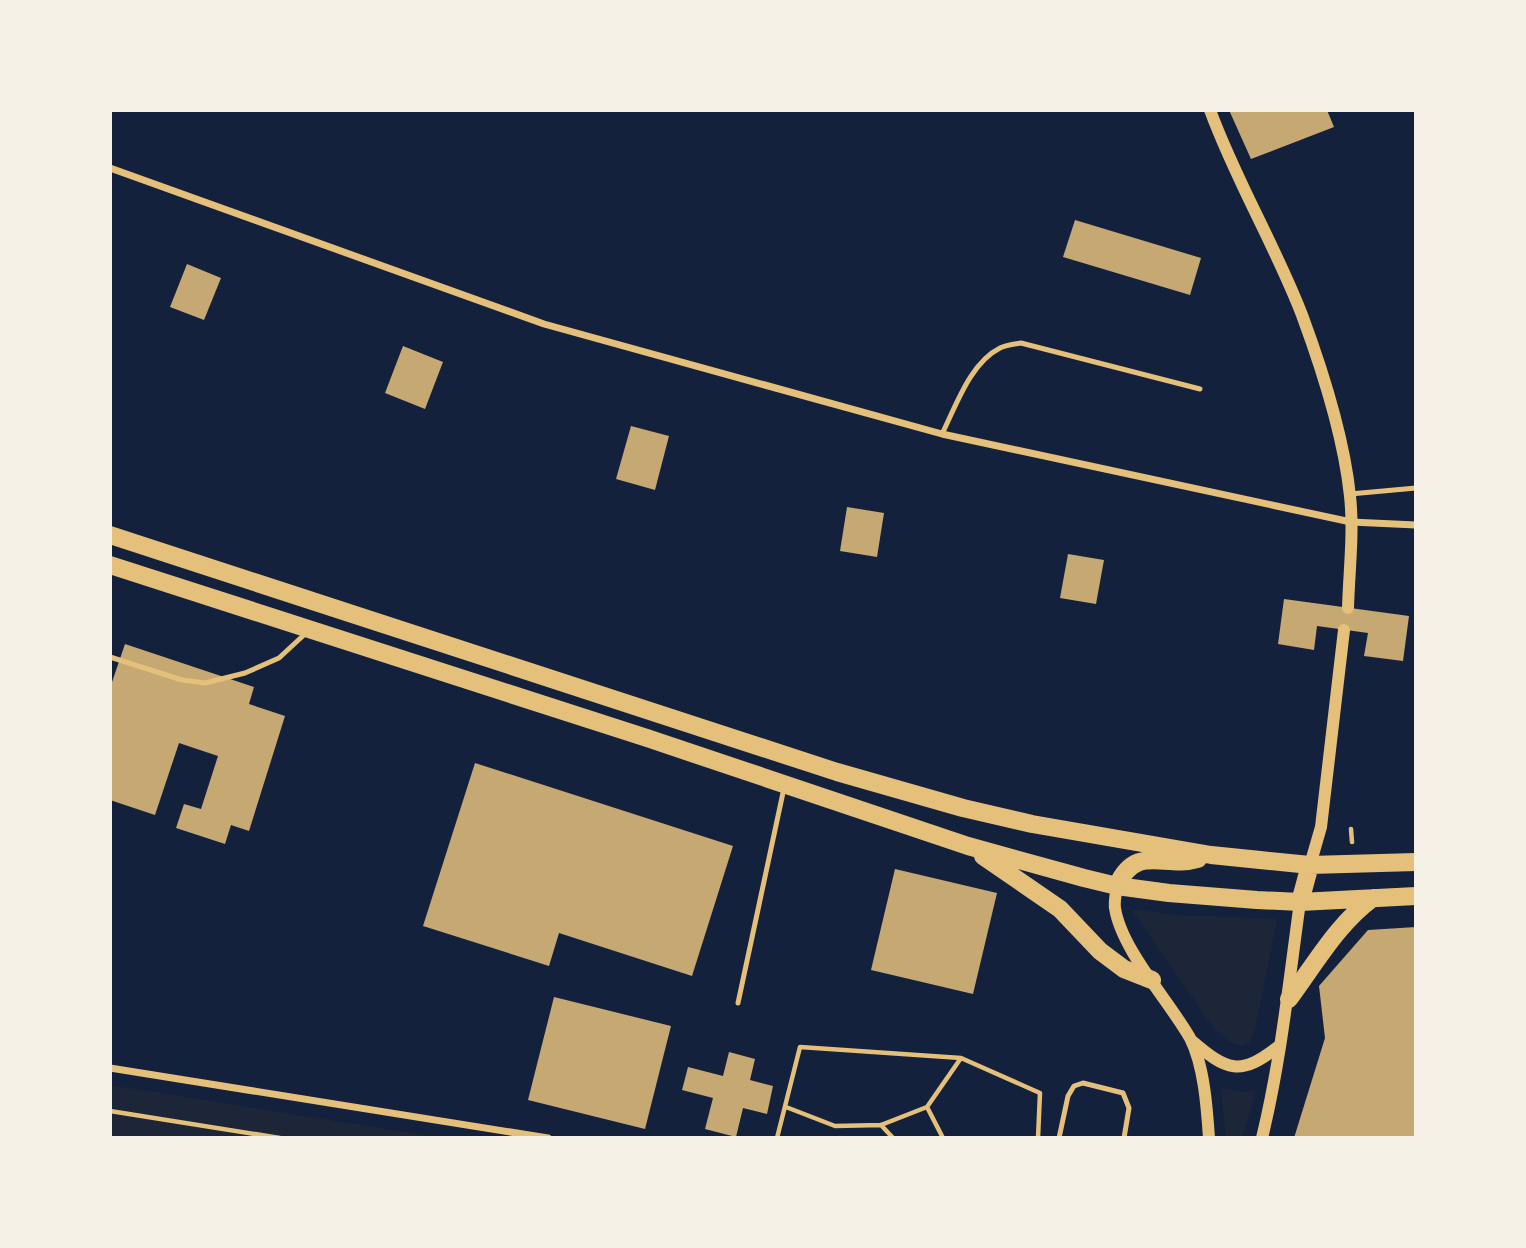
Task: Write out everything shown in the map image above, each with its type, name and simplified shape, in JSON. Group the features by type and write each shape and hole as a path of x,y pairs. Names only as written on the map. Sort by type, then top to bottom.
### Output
{"main road":[{"path":"110,535 721,735 963,808 1032,824 1211,855 1310,865 1416,862"},
{"path":"110,565 1010,859 1117,886 1169,894 1300,902 1416,895"},
{"path":"968,846 1060,909 1100,951 1124,969 1152,980"},
{"path":"1117,886 1123,873 1142,860 1194,860 1211,855"},
{"path":"1300,902 1310,865"},
{"path":"1289,999 1338,930 1356,910 1373,898"}],"street":[{"path":"1210,110 1301,315 1336,422 1350,494 1348,608"},
{"path":"110,168 544,324 943,434 1351,522 1416,525"},
{"path":"1310,865 1321,827 1344,630"},
{"path":"1117,886 1115,906 1121,928 1191,1040 1203,1082 1209,1138"},
{"path":"1262,1138 1289,999 1300,902"},
{"path":"1191,1040 1222,1064 1237,1067 1251,1065 1279,1046"},
{"path":"110,1068 548,1138"}],"lane":[{"path":"943,434 981,362 1000,347 1021,343 1200,389"},
{"path":"1350,494 1416,488"},
{"path":"110,657 182,680 205,683 245,673 279,658 310,629"},
{"path":"738,1003 785,785"},
{"path":"1059,1138 1068,1096 1074,1086 1083,1083 1123,1093 1129,1108 1124,1138"}],"path":[{"path":"777,1138 800,1047 961,1058 1040,1093 1038,1138"},
{"path":"786,1107 835,1126 881,1125 927,1107 961,1058"},
{"path":"927,1107 943,1138"},
{"path":"110,1111 280,1138"},
{"path":"881,1125 893,1138"}],"shaded area":[{"path":"1131,909 1178,915 1277,919 1255,1030 1249,1043 1242,1046 1229,1042 1213,1027"},
{"path":"110,1085 442,1138 110,1138"},
{"path":"1221,1088 1256,1091 1242,1138 1226,1138"}],"building":[{"path":"1229,110 1327,110 1334,127 1251,159"},
{"path":"1075,220 1201,258 1190,295 1063,257"},
{"path":"187,264 221,278 204,320 170,307"},
{"path":"403,346 443,362 425,409 385,393"},
{"path":"631,426 669,436 655,490 616,479"},
{"path":"847,507 884,513 877,557 840,551"},
{"path":"1068,554 1104,560 1096,604 1060,598"},
{"path":"1284,599 1409,616 1403,661 1364,656 1368,633 1317,626 1314,650 1278,644"},
{"path":"125,644 254,687 249,704 285,716 249,831 231,825 225,844 176,828 184,804 201,809 218,756 179,743 155,815 110,800 110,688"},
{"path":"475,763 733,846 692,976 559,933 549,966 423,926"},
{"path":"895,869 997,893 973,994 871,970"},
{"path":"1416,927 1416,1138 1294,1138 1325,1038 1319,986 1368,930"},
{"path":"554,997 671,1026 645,1129 528,1100"},
{"path":"729,1052 755,1059 750,1080 773,1086 767,1114 743,1108 736,1137 705,1129 713,1098 682,1090 688,1067 723,1076"}]}
